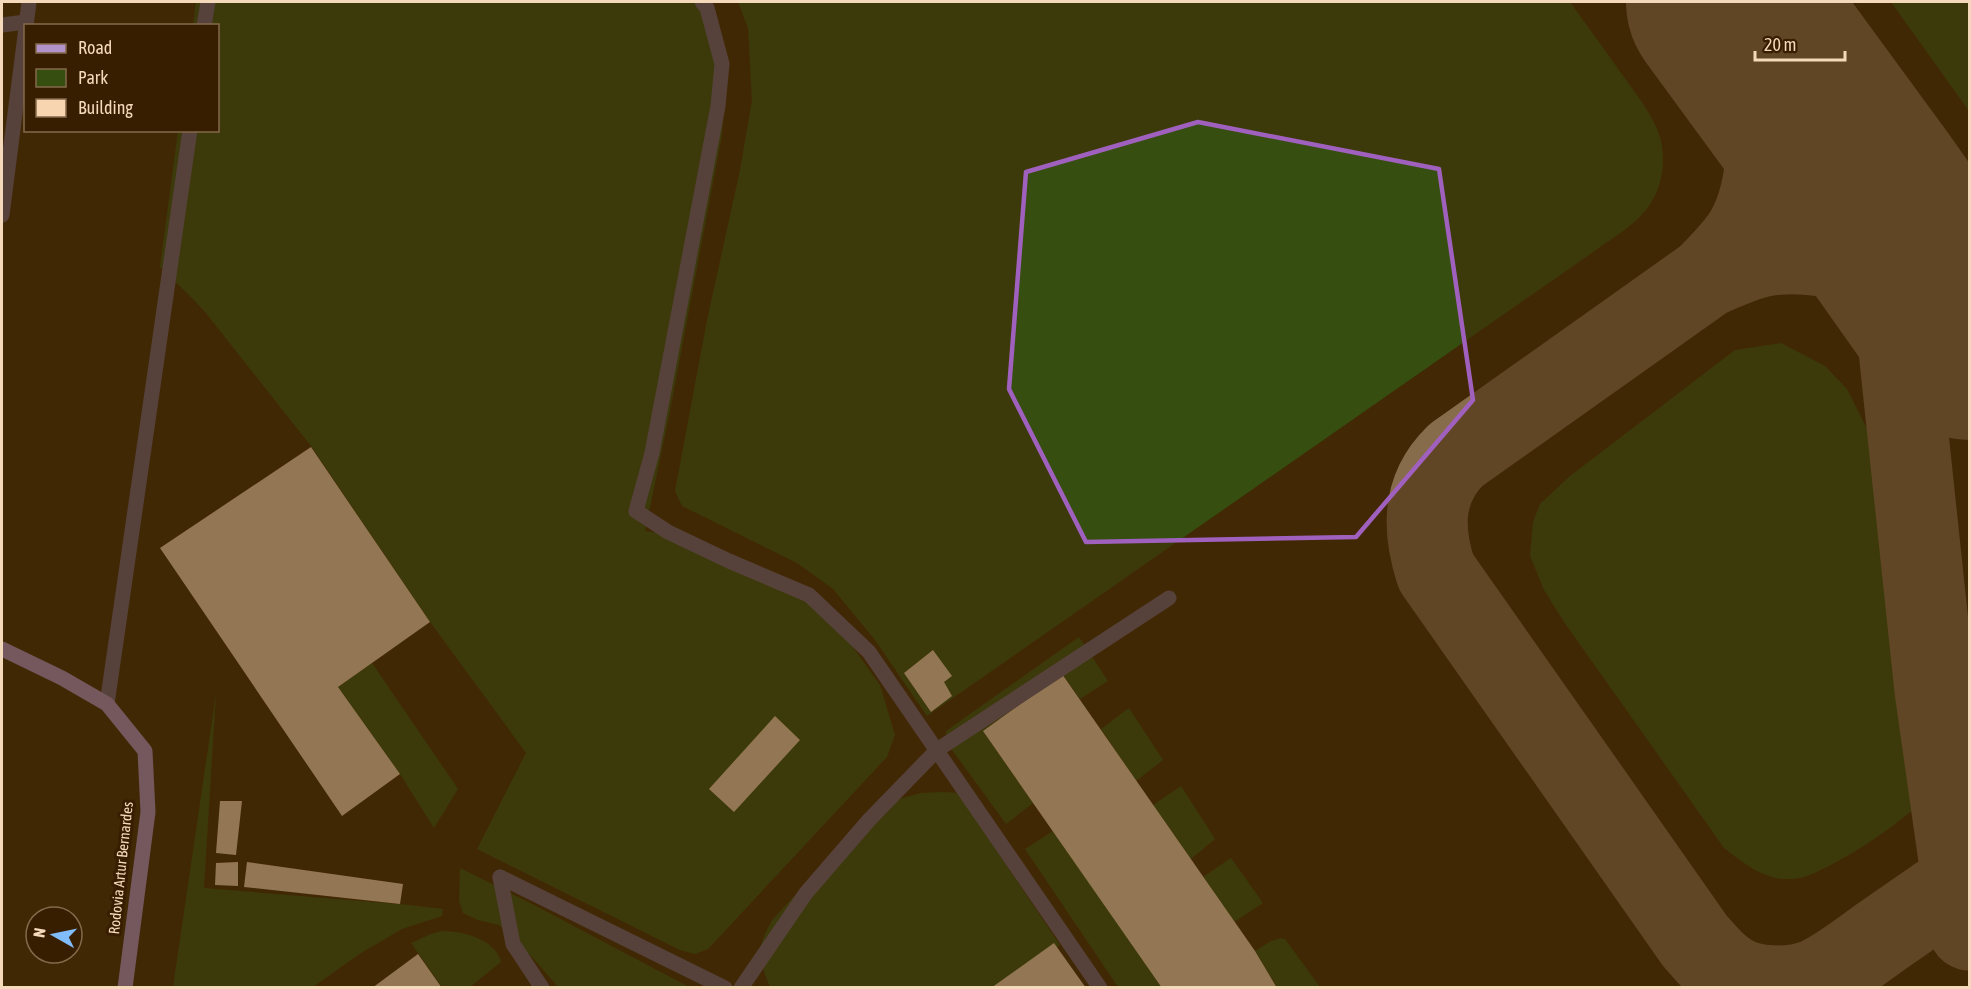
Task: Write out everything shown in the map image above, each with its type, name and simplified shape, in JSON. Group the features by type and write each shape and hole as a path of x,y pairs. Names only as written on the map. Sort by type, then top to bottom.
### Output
{"main road":[{"name":"Rodovia Artur Bernardes","path":"2,649 62,678 107,704 144,751 148,812 125,987"}],"street":[{"path":"26,24 29,2"},
{"path":"204,24 208,2"},
{"path":"702,2 707,8 722,64 718,106 652,453 636,511 668,532 809,595 869,652 1100,987"},
{"path":"2,25 24,25"},
{"path":"2,215 24,41"},
{"path":"107,704 190,132"},
{"path":"741,987 806,892 869,820 937,750 1169,598"},
{"path":"542,987 513,944 500,877 725,987"}],"highlighted area":[{"path":"1198,122 1439,169 1473,400 1356,537 1086,542 1009,389 1026,172"}],"green space":[{"path":"196,2 705,2 725,96 722,135 645,531 681,536 797,594 840,629 880,685 895,735 887,757 708,949 695,954 680,950 477,849 526,753 428,619 311,446 205,312 160,267 178,132 219,132 219,24 193,24"},
{"path":"738,2 1570,2 1646,108 1654,123 1661,140 1663,159 1661,179 1649,206 1637,220 1621,232 927,716 875,640 833,589 797,563 682,506 675,491 752,100 748,28"},
{"path":"1891,2 1969,2 1969,111"},
{"path":"1781,343 1825,366 1847,389 1867,429 1918,805 1894,825 1848,856 1817,872 1794,879 1776,878 1762,873 1748,866 1724,848 1564,622 1544,590 1530,556 1533,522 1540,504 1570,476 1735,350"},
{"path":"1079,637 1108,681 1080,699 1062,674 983,731 1033,803 1006,824 947,743 946,731"},
{"path":"372,663 458,789 434,828 400,774 338,687"},
{"path":"216,694 204,888 410,905 443,909 442,916 402,929 361,953 313,987 173,987"},
{"path":"1129,708 1163,760 1136,781 1101,729"},
{"path":"1181,786 1215,839 1191,859 1153,805"},
{"path":"921,793 958,793 1060,945 1002,988 770,987 761,960 761,945 773,919 861,823 899,799"},
{"path":"1053,831 1162,987 1118,987 1025,849"},
{"path":"1231,858 1263,903 1234,922 1203,877"},
{"path":"460,868 689,987 558,987 532,957 499,925 478,920 463,913 459,901"},
{"path":"442,931 468,935 485,942 498,954 501,962 470,987 442,987 411,943"},
{"path":"1281,938 1285,939 1320,987 1277,987 1255,951"}],"building":[{"path":"311,447 430,622 338,687 400,774 342,816 160,548"},
{"path":"933,650 952,676 944,682 952,696 931,712 904,673"},
{"path":"1062,674 1255,951 1277,988 1162,988 983,731"},
{"path":"775,716 800,740 734,812 709,789"},
{"path":"220,801 242,801 236,855 216,853"},
{"path":"238,862 238,886 215,885 216,863"},
{"path":"247,862 403,884 400,904 244,887"},
{"path":"1054,943 1086,988 991,988"},
{"path":"418,954 442,988 372,988"}],"taxiway":[{"path":"1707,277 1746,231 1761,191 1768,121 1765,54"},
{"path":"1866,192 1883,224 1888,246 1935,690 1969,930"},
{"path":"1957,322 1938,300 1918,287 1898,277 1853,262 1806,254 1764,256 1742,262 1707,277 1456,455 1445,468 1431,495 1427,525 1431,556 1436,572 1695,941 1714,962 1728,973 1748,982 1771,986 1795,985 1817,979 1842,965 1970,875"}],"runway":[{"path":"1727,2 1970,339"}]}
